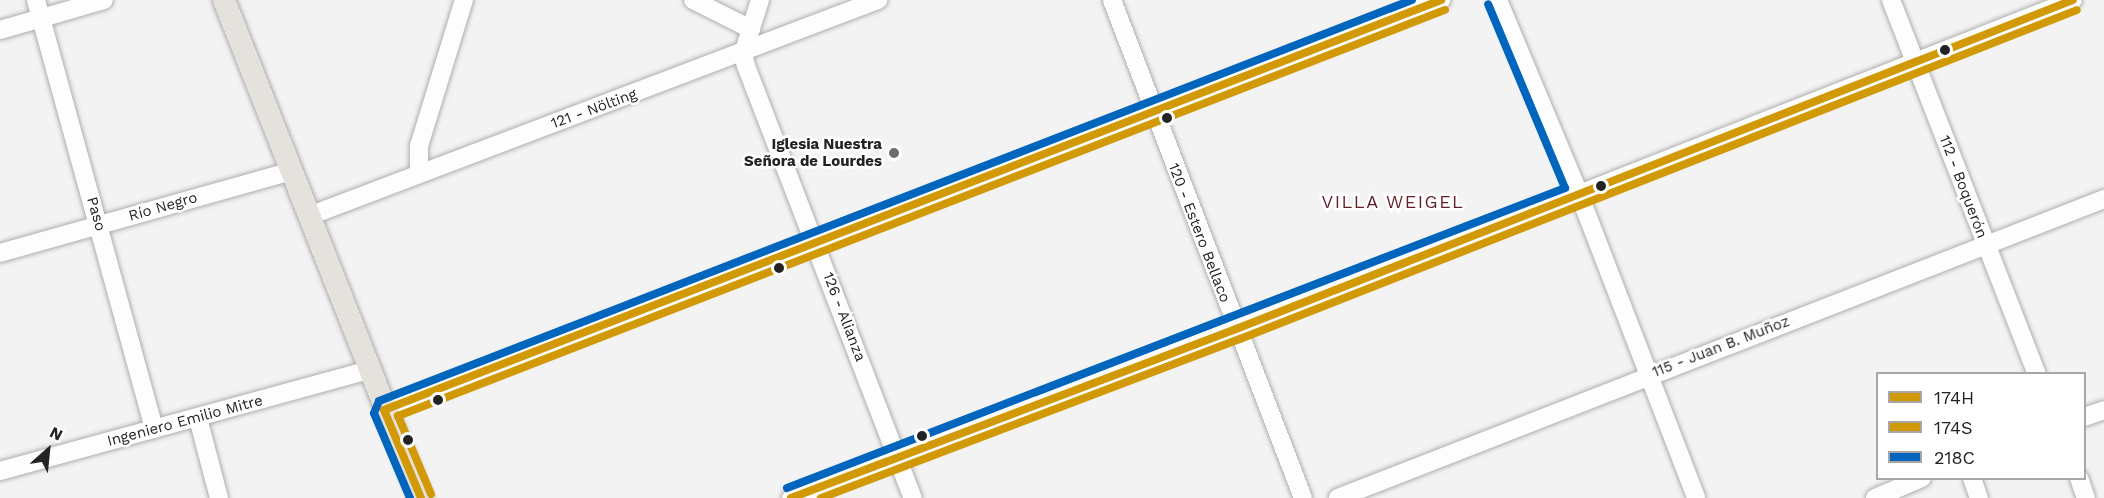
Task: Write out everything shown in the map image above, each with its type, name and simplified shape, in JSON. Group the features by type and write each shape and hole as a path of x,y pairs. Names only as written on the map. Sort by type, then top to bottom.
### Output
{"main road":[{"path":"224,0 384,410 421,498"}],"street":[{"name":"Paso","path":"36,0 154,429"},
{"path":"0,30 104,0"},
{"path":"419,173 419,146 464,0"},
{"path":"693,0 751,29"},
{"path":"743,54 760,0"},
{"name":"121 - Nölting","path":"309,216 419,173 743,54 878,0"},
{"name":"120 - Estero Bellaco","path":"1112,0 1236,329 1303,498"},
{"path":"384,410 1154,114 1441,0"},
{"path":"1498,0 1579,194 1696,498"},
{"name":"112 - Boquerón","path":"1892,0 1985,246 2036,372"},
{"path":"791,498 1236,329 1915,60 2073,0"},
{"name":"126 - Alianza","path":"743,54 913,498"},
{"name":"Río Negro","path":"0,253 291,171"},
{"name":"115 - Juan B. Muñoz","path":"1338,498 1648,375 2104,199"},
{"name":"Ingeniero Emilio Mitre","path":"0,471 369,370"},
{"path":"2086,417 2104,410"},
{"path":"198,418 219,498"},
{"path":"1875,498 1917,480"},
{"path":"1972,480 1979,498"},
{"path":"2080,480 2086,498"}],"transit line":[{"name":"218C","path":"410,498 374,413 379,401 1412,0"},
{"name":"174H","path":"421,498 384,410 1441,0"},
{"name":"174H","path":"791,498 1236,329 2073,0"},
{"name":"218C","path":"787,488 1565,188 1488,4"},
{"name":"174S","path":"431,494 398,416 1445,10"},
{"name":"174S","path":"821,498 1240,339 2077,10"}],"place":[{"name":"Iglesia Nuestra Señora de Lourdes","path":"894,153"}],"district":[{"name":"VILLA WEIGEL","path":"1393,202"}]}
